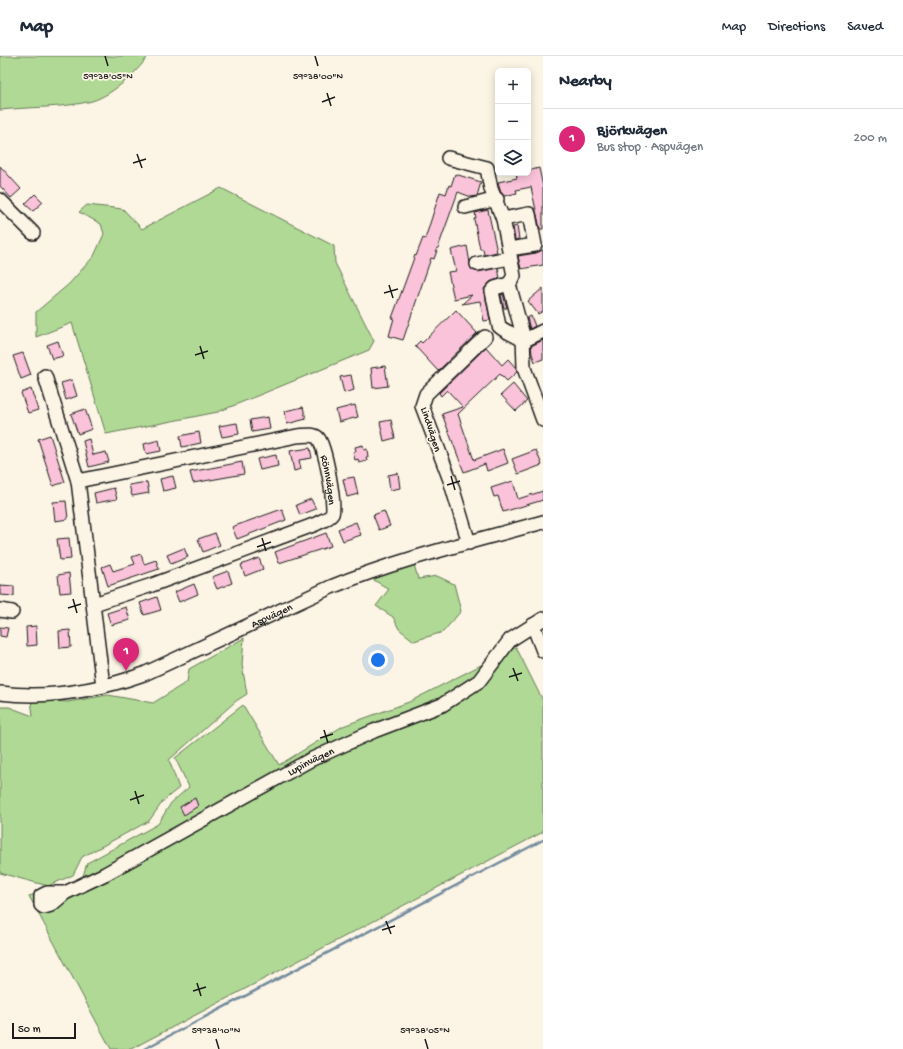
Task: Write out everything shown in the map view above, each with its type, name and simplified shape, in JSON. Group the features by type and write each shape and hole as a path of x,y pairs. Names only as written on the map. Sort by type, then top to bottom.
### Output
{"street":[{"path":"448,158 487,168 491,189 503,219 514,276 509,284 494,288 492,291 499,326 503,330 517,335 523,341"},
{"path":"465,207 496,199"},
{"path":"0,200 33,233"},
{"path":"477,264 535,245 529,214 503,219"},
{"path":"509,284 523,341 524,368 543,420"},
{"path":"523,341 543,331"},
{"name":"Lindvägen","path":"469,543 450,480 422,406 426,394 485,337"},
{"path":"45,376 78,481 103,686"},
{"name":"Rönnvägen","path":"78,481 297,436 312,435 318,438 323,449 332,493 333,513 331,516 316,524 152,585 94,604"},
{"name":"Aspvägen","path":"0,693 54,694 103,686 144,674 330,587 360,575 427,554 543,522"},
{"path":"538,622 543,651"},
{"name":"Lupinvägen","path":"65,893 105,874 310,760 374,731 436,708 459,695 479,681 510,640 538,622"}],"green space":[{"path":"0,56 148,56 137,70 122,84 105,96 96,100 67,105 0,110"},
{"path":"221,188 334,246 335,263 374,341 369,350 218,412 106,434 72,323 36,337 36,312 69,284 94,256 104,234 101,224 79,212 87,205 123,209 142,229"},
{"path":"414,564 418,579 437,576 454,584 461,611 443,632 414,641 399,629 393,617 376,606 389,589 372,579"},
{"path":"244,638 242,665 247,694 236,701 169,760 179,788 164,800 149,821 82,857 73,875 48,886 0,873 0,707 9,707 33,716 31,700 68,702 108,695 153,703 187,682 189,669"},
{"path":"516,647 543,701 543,832 131,1049 111,1049 29,896 62,887 83,876 87,863 158,824 171,803 189,787 175,758 243,705 279,765 343,726 409,702"}],"building":[{"path":"0,166 21,189 11,198 0,186"},
{"path":"539,168 543,187 543,229 540,229 531,187 516,190 517,193 504,196 498,182 517,178 517,176 531,176 531,170"},
{"path":"455,174 481,182 477,196 471,197 458,192 434,259 431,258 403,340 389,336 394,318 392,318 415,255 416,256 423,238 425,239 440,192 446,194 449,185 451,186"},
{"path":"35,194 43,202 33,211 25,204"},
{"path":"488,210 497,252 484,255 483,249 480,249 474,219 476,218 475,213"},
{"path":"517,226 519,239 515,240 513,227"},
{"path":"467,246 471,269 478,272 498,268 500,278 490,282 484,289 490,320 484,321 480,301 462,304 472,295 454,299 448,272 456,271 451,250"},
{"path":"543,250 543,265 521,269 518,256 536,253"},
{"path":"543,288 543,311 538,314 528,301"},
{"path":"503,294 507,308 504,308 501,295"},
{"path":"456,310 477,333 438,371 415,346 420,341 422,343"},
{"path":"531,316 535,326 530,329 527,318"},
{"path":"543,340 543,359 535,362 531,346"},
{"path":"58,341 63,356 52,359 47,345"},
{"path":"486,347 502,365 508,359 516,368 517,372 507,381 500,374 458,414 474,460 503,449 508,463 487,471 485,464 464,472 442,414 463,407 447,390 441,396 439,393"},
{"path":"23,353 31,375 21,379 13,356"},
{"path":"385,366 388,386 373,388 371,368"},
{"path":"351,375 354,390 344,393 340,377"},
{"path":"72,380 77,396 66,400 61,383"},
{"path":"513,384 527,401 516,411 501,395"},
{"path":"31,389 38,410 28,413 21,393"},
{"path":"355,405 358,417 339,422 336,410"},
{"path":"303,407 306,419 287,424 285,411"},
{"path":"85,409 92,429 78,434 71,414"},
{"path":"268,417 270,429 252,432 250,420"},
{"path":"391,420 395,438 384,441 380,422"},
{"path":"237,423 239,434 222,437 219,426"},
{"path":"199,432 201,443 182,447 180,436"},
{"path":"50,435 65,482 53,486 38,439"},
{"path":"89,439 93,455 106,452 109,462 89,467 83,441"},
{"path":"159,440 161,451 146,454 144,444"},
{"path":"363,445 364,450 367,449 368,457 366,457 367,461 359,463 358,459 355,460 353,452 356,451 355,447"},
{"path":"310,448 312,458 299,460 301,469 294,471 290,451"},
{"path":"536,450 542,465 518,474 512,459"},
{"path":"276,455 278,466 260,470 257,459"},
{"path":"242,462 244,474 193,483 190,472"},
{"path":"398,473 400,488 390,490 388,475"},
{"path":"173,476 176,488 163,491 160,479"},
{"path":"354,477 358,494 347,497 343,479"},
{"path":"513,481 518,499 543,491 543,500 503,512 498,496 494,497 491,488"},
{"path":"147,482 149,493 132,496 129,485"},
{"path":"114,488 117,499 96,503 94,493"},
{"path":"311,499 316,509 300,515 296,505"},
{"path":"66,501 68,519 55,521 53,502"},
{"path":"282,509 286,520 237,539 232,527"},
{"path":"384,511 390,526 379,530 373,515"},
{"path":"356,522 361,535 343,541 338,529"},
{"path":"215,533 220,545 203,552 198,539"},
{"path":"326,533 331,546 279,563 275,552"},
{"path":"69,538 71,559 60,560 57,539"},
{"path":"184,548 188,557 171,564 167,555"},
{"path":"141,554 144,564 156,560 159,569 108,586 102,567 110,564 113,571 135,564 132,557"},
{"path":"259,558 263,569 245,576 241,565"},
{"path":"228,571 232,583 217,589 212,577"},
{"path":"69,573 71,592 60,593 58,575"},
{"path":"194,584 198,594 179,602 175,592"},
{"path":"0,585 14,586 14,596 0,595"},
{"path":"157,597 161,610 144,615 140,603"},
{"path":"126,607 130,620 111,625 107,613"},
{"path":"36,626 37,645 27,646 26,627"},
{"path":"0,627 8,628 6,637 0,636"},
{"path":"70,630 71,647 60,648 59,631"},
{"path":"195,798 198,806 184,815 180,807"}],"waterway":[{"path":"144,1049 543,840"}],"place":[{"name":"Björkvägen","path":"126,671"}]}
